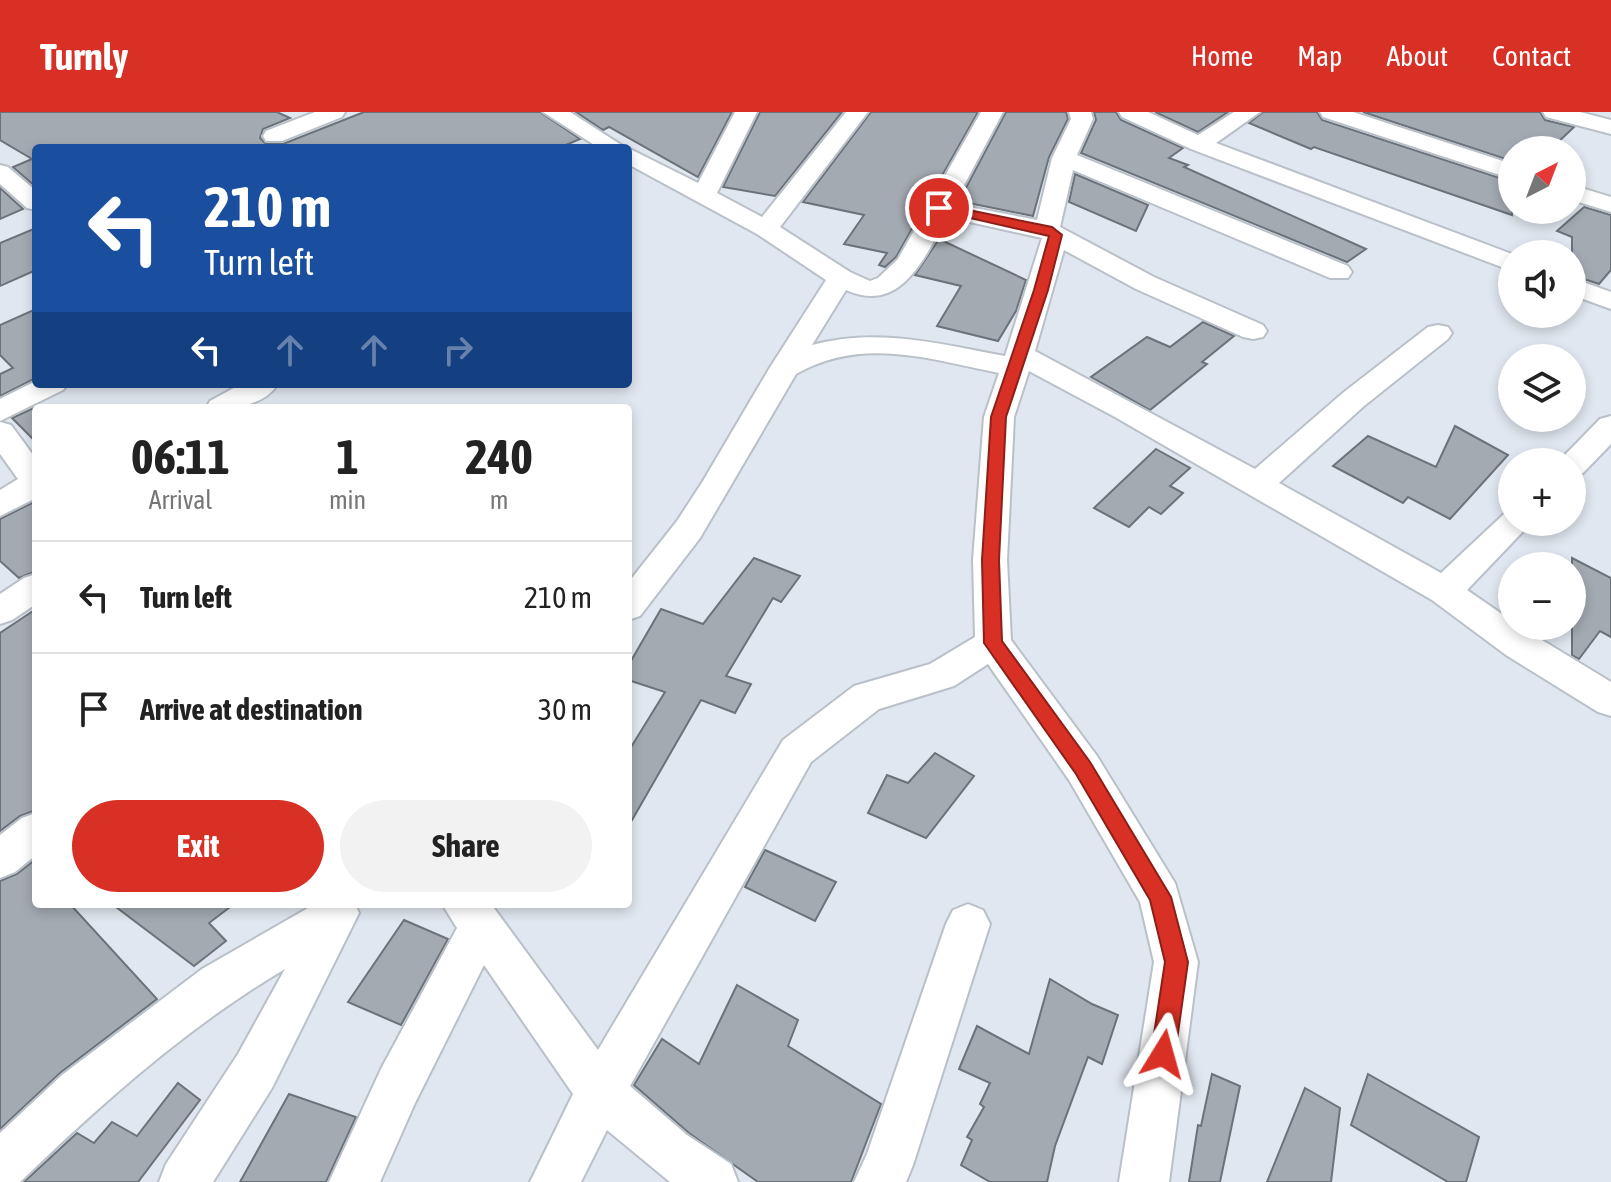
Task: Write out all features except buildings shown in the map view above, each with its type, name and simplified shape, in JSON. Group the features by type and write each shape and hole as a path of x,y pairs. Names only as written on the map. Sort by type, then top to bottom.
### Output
{"street":[{"path":"274,136 334,112"},
{"path":"554,112 608,144"},
{"path":"704,195 746,112"},
{"path":"766,229 857,112"},
{"path":"632,157 766,229 841,278 868,290 887,284 909,263 992,112"},
{"path":"1080,112 1082,119 1064,158 1051,232 999,417 990,560 993,643 1083,768 1160,897 1176,962 1144,1182"},
{"path":"1130,112 1199,144 1498,258"},
{"path":"1199,144 1249,112"},
{"path":"1331,112 1498,167"},
{"path":"1554,112 1611,127"},
{"path":"1064,158 1339,272"},
{"path":"0,172 32,200"},
{"path":"1586,197 1611,205"},
{"path":"939,208 1051,232 1145,283 1253,331"},
{"path":"632,602 698,516 810,322 841,278"},
{"path":"1586,291 1611,301"},
{"path":"1257,485 1354,399 1438,333"},
{"path":"783,369 798,358 839,345 874,344 1017,361 1126,410 1444,591 1519,645 1611,701"},
{"path":"0,411 45,388"},
{"path":"228,404 256,388"},
{"path":"1586,452 1611,426"},
{"path":"0,432 32,476"},
{"path":"0,505 32,485"},
{"path":"1444,591 1501,536"},
{"path":"0,611 32,590"},
{"path":"555,1182 600,1092 797,751 867,697 941,676 993,643"},
{"path":"0,859 32,834"},
{"path":"0,1167 79,1092 218,984 343,909"},
{"path":"184,1182 255,1071 343,909"},
{"path":"473,914 600,1092 670,1152 713,1182"},
{"path":"354,1182 473,914"},
{"path":"879,1182 888,1165 968,924"}],"route":[{"path":"939,208 1047,230 1055,235 1041,290 999,417 990,560 993,643 1083,768 1160,897 1176,962 1163,1054"}]}
